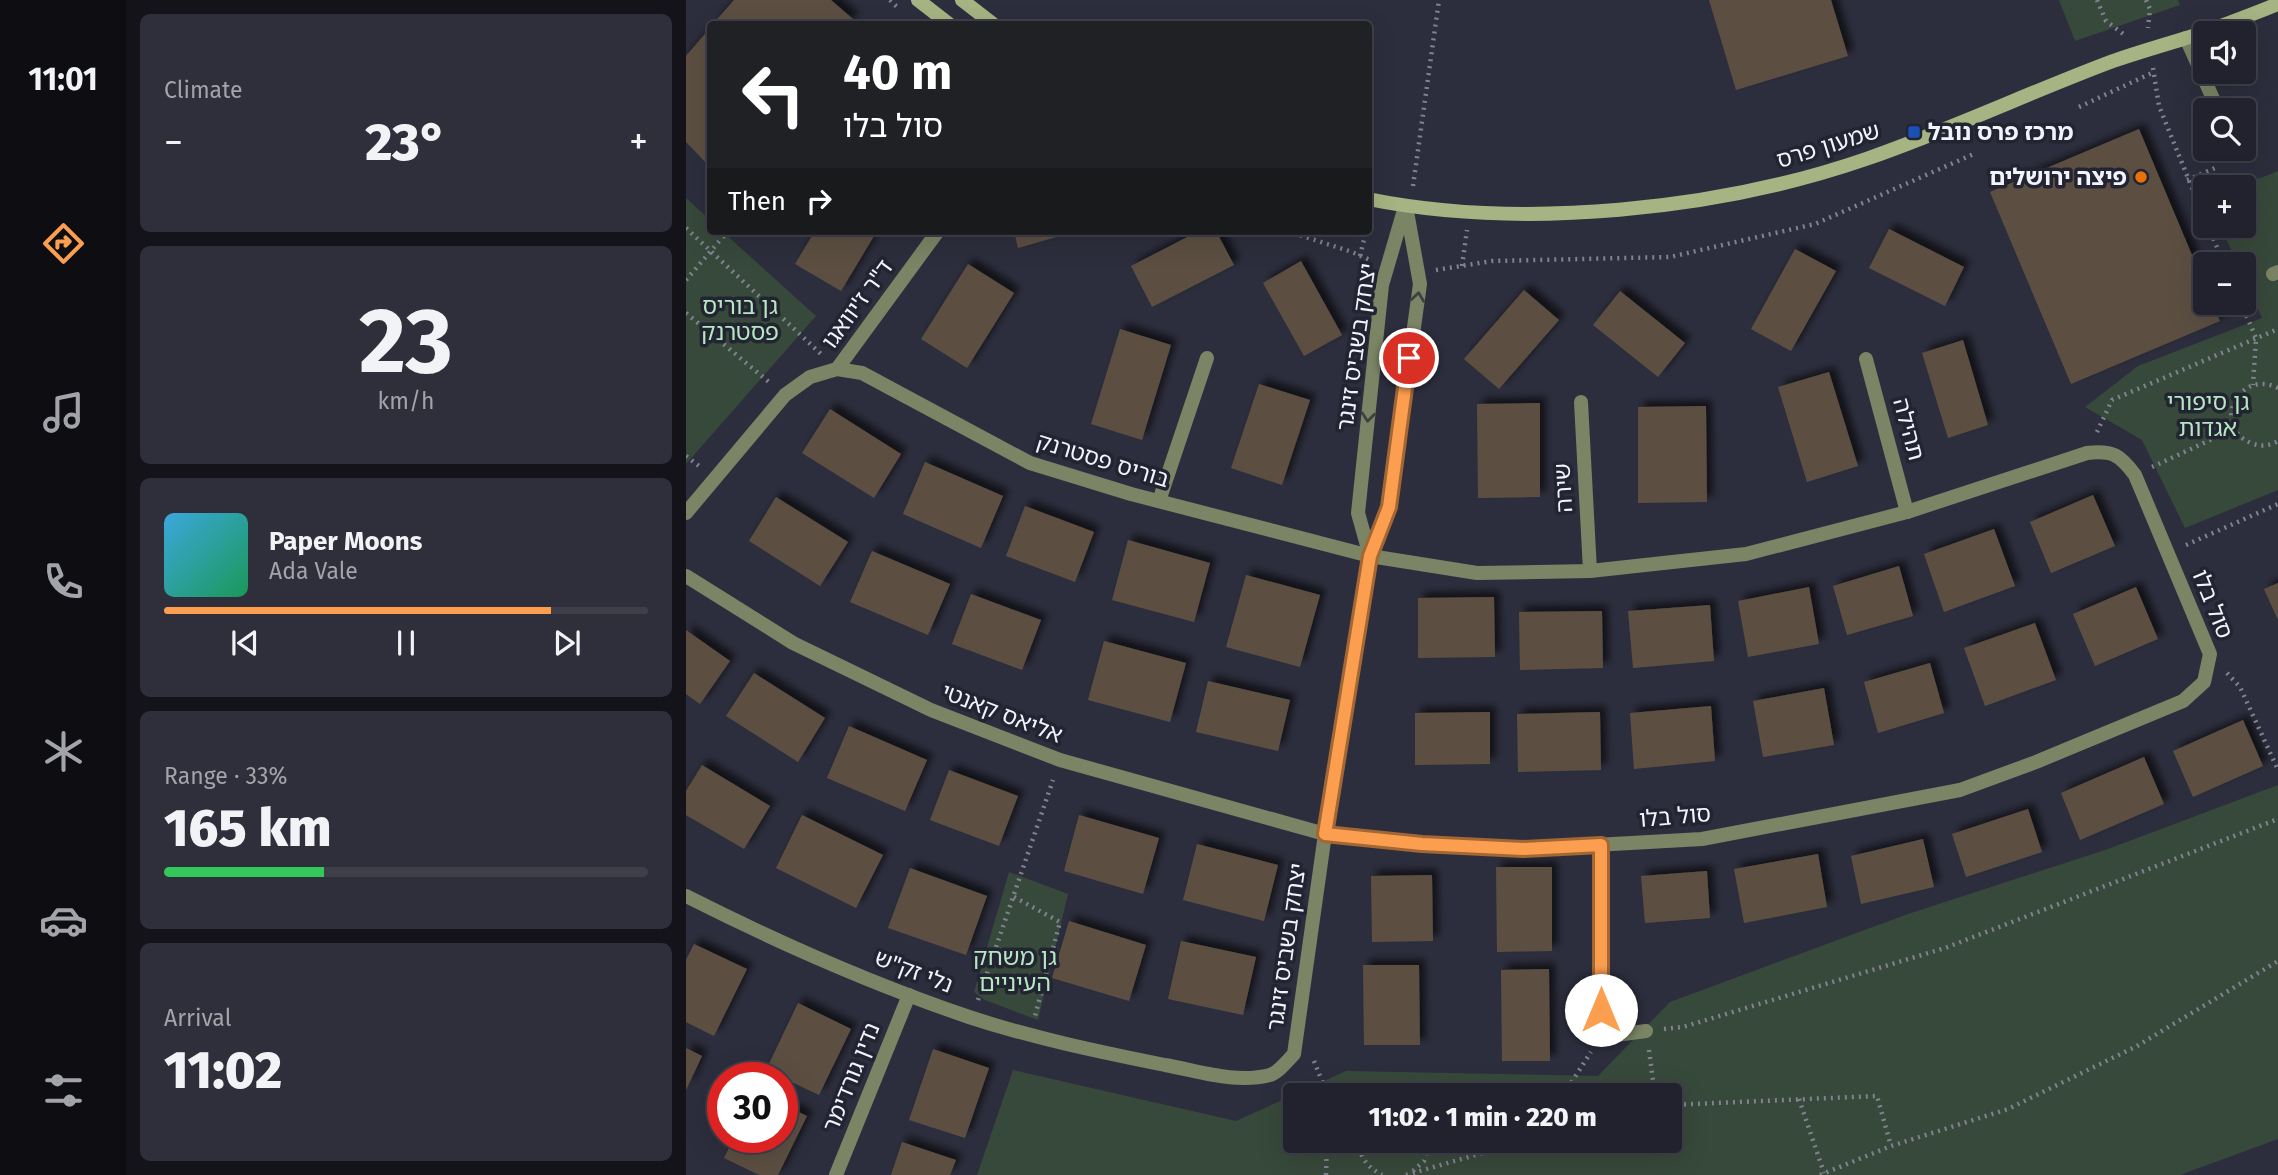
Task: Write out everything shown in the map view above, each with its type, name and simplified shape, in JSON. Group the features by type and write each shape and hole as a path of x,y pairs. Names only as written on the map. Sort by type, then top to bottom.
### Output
{"street":[{"path":"918,0 945,21"},
{"path":"962,0 989,21"},
{"name":"שמעון פרס","path":"1372,200 1406,206 1516,214 1597,211 1727,197 1863,160 2145,50 2278,4"},
{"path":"2186,38 2213,98"},
{"name":"יצחק בשביס זינגר","path":"1370,556 1358,513 1382,285 1406,206"},
{"name":"יצחק בשביס זינגר","path":"1294,1054 1325,834 1370,556 1389,507 1420,284 1406,206"},
{"name":"ד\"ר ז'יוואגו","path":"837,369 935,235"},
{"path":"1159,501 1207,358"},
{"name":"תהילה","path":"1866,359 1908,512"},
{"path":"686,513 785,395 810,377 837,369"},
{"name":"בוריס פסטרנק","path":"837,369 862,373 1030,463 1159,501 1370,556"},
{"name":"שירה","path":"1581,402 1590,572"},
{"name":"סול בלו","path":"1325,834 1422,844 1523,849 1702,839 1960,790 2036,762 2183,701 2204,682 2210,654 2135,475 2122,458 2105,451 2087,453 1908,512 1746,554 1590,572 1477,573 1370,556"},
{"name":"אליאס קאנטי","path":"686,576 805,649 931,710 1060,760 1325,834"},
{"path":"1601,845 1601,1037 1646,1031"},
{"name":"נלי זק\"ש","path":"686,896 746,926 909,995 972,1018 1030,1034 1123,1057 1242,1079 1273,1074 1294,1054"},
{"name":"נדין גורדימר","path":"836,1175 909,995"}],"path":[{"path":"1413,190 1439,0"},
{"path":"2097,0 2106,22 2145,50 2155,72 2159,106 2193,191"},
{"path":"2145,50 2150,9 2146,0"},
{"path":"2079,107 2155,72"},
{"path":"1418,273 1492,261 1670,257 1815,224 1976,153"},
{"path":"2188,180 2215,167"},
{"path":"686,228 837,369"},
{"path":"686,280 726,235"},
{"path":"1299,235 1387,268"},
{"path":"1360,256 1365,235"},
{"path":"686,313 785,395"},
{"path":"2246,315 2256,338 2253,385"},
{"path":"2087,453 2112,400 2278,330"},
{"path":"2278,388 2264,384 2253,385 2243,391 2232,409 2234,429 2246,442 2256,445 2276,442 2278,451"},
{"path":"2135,475 2234,429"},
{"path":"2167,553 2278,504"},
{"path":"2210,654 2240,687 2278,770"},
{"path":"972,1018 1060,760"},
{"path":"1653,1083 1646,1031 1683,1027 1945,948 2278,819"},
{"path":"1014,897 1060,922 1030,1034"},
{"path":"1799,1099 1822,1174 1891,1146 2008,1109 2137,1046 2278,961"},
{"path":"1571,1083 1601,1037"},
{"path":"1682,1104 1877,1096 1891,1146"},
{"path":"1325,1175 1326,1153"},
{"path":"1361,1153 1372,1169 1382,1175"},
{"path":"1406,1175 1417,1170 1426,1153"},
{"path":"1406,1175 1482,1153"}],"green space":[{"path":"2059,0 2178,0 2180,5 2075,41"},
{"name":"גן סיפורי אגדות","path":"2278,171 2278,490 2185,528 2142,440 2085,407 2138,366 2262,318 2256,304 2256,252 2232,252 2226,238 2256,238 2256,180"},
{"name":"גן בוריס פסטרנק","path":"686,198 707,217 707,235 726,235 816,316 686,464"},
{"path":"2278,785 2278,1139 2180,1175 977,1175 1013,1070 1236,1121 1283,1100 1283,1153 1682,1153 1682,1083 1320,1083 1346,1071 1598,1076 1670,1002 1908,914 2108,849"},
{"name":"גן משחק העיניים","path":"1009,872 1068,894 1038,1020 985,1000 974,992"}],"building":[{"path":"734,0 831,0 853,19 851,21 716,21"},
{"path":"1709,0 1831,0 1848,56 1736,90"},
{"path":"707,32 707,164 686,142 686,56"},
{"path":"2139,129 2193,257 2193,315 2217,315 2220,321 2071,384 1990,192"},
{"path":"1889,229 1964,267 1945,306 1869,268"},
{"path":"813,235 875,235 841,291 795,264"},
{"path":"1015,235 1060,235 1060,236 1018,248"},
{"path":"1191,235 1218,235 1234,265 1152,307 1131,266"},
{"path":"1795,249 1836,271 1791,351 1751,329"},
{"path":"1301,261 1342,335 1304,356 1263,283"},
{"path":"968,264 1014,293 967,368 921,339"},
{"path":"1524,290 1559,320 1499,389 1464,359"},
{"path":"1620,291 1685,343 1658,377 1593,325"},
{"path":"1120,329 1171,345 1142,440 1091,424"},
{"path":"1963,340 1988,425 1948,438 1922,353"},
{"path":"1829,372 1858,466 1807,482 1778,387"},
{"path":"1259,384 1310,400 1282,485 1231,468"},
{"path":"1540,403 1540,497 1478,498 1477,404"},
{"path":"1706,406 1707,502 1638,503 1638,407"},
{"path":"830,409 901,454 874,498 802,453"},
{"path":"925,462 1003,496 981,548 903,514"},
{"path":"2093,495 2115,546 2051,573 2030,522"},
{"path":"776,497 848,542 820,586 749,541"},
{"path":"1025,506 1094,532 1075,582 1006,556"},
{"path":"1994,529 2015,586 1944,612 1924,554"},
{"path":"1128,540 1210,563 1194,622 1112,600"},
{"path":"872,551 950,584 928,635 850,602"},
{"path":"1899,566 1913,616 1847,635 1833,586"},
{"path":"1246,575 1320,595 1300,667 1226,647"},
{"path":"2278,583 2278,620 2264,589"},
{"path":"1809,587 1819,644 1748,657 1738,601"},
{"path":"2136,587 2158,639 2095,666 2073,614"},
{"path":"971,594 1041,620 1022,670 952,644"},
{"path":"1494,597 1495,657 1418,658 1418,598"},
{"path":"1710,605 1714,661 1633,668 1628,611"},
{"path":"1602,611 1603,668 1520,670 1519,612"},
{"path":"2035,623 2056,680 1985,706 1964,648"},
{"path":"686,630 730,661 700,704 686,694"},
{"path":"1104,641 1186,663 1170,722 1088,700"},
{"path":"1930,663 1944,713 1878,733 1864,682"},
{"path":"754,673 825,718 798,762 726,716"},
{"path":"1208,681 1290,700 1278,751 1196,732"},
{"path":"1824,688 1834,745 1763,757 1753,701"},
{"path":"1711,706 1715,761 1634,769 1630,713"},
{"path":"1490,712 1490,764 1415,765 1415,713"},
{"path":"1600,712 1601,770 1518,772 1517,714"},
{"path":"2243,720 2263,766 2193,797 2173,751"},
{"path":"849,726 927,760 905,811 827,778"},
{"path":"2144,757 2164,804 2080,840 2061,793"},
{"path":"702,765 770,806 744,849 686,815 686,791"},
{"path":"949,770 1018,796 999,846 930,820"},
{"path":"2028,809 2042,852 1966,877 1952,834"},
{"path":"802,815 883,855 856,908 776,868"},
{"path":"1079,815 1159,838 1143,894 1064,871"},
{"path":"1923,839 1934,887 1861,904 1851,856"},
{"path":"1197,844 1278,865 1264,921 1183,900"},
{"path":"1818,854 1827,907 1744,923 1734,869"},
{"path":"1496,867 1552,867 1552,951 1497,952"},
{"path":"910,868 987,896 966,955 888,928"},
{"path":"1707,871 1710,918 1645,923 1641,876"},
{"path":"1432,875 1433,941 1372,942 1371,876"},
{"path":"1069,921 1146,945 1129,1001 1052,978"},
{"path":"1181,941 1256,957 1243,1015 1168,999"},
{"path":"694,944 747,969 714,1036 686,1022 686,960"},
{"path":"1363,965 1419,965 1420,1045 1364,1045"},
{"path":"1549,969 1550,1061 1502,1061 1501,970"},
{"path":"798,1003 851,1029 819,1095 798,1085 798,1062 770,1062"},
{"path":"686,1048 702,1056 686,1090"},
{"path":"933,1049 989,1068 965,1138 909,1120"},
{"path":"798,1112 807,1116 798,1134"},
{"path":"902,1142 956,1160 950,1175 891,1175"},
{"path":"726,1153 789,1153 778,1175 759,1175 724,1158"}],"place":[{"name":"מרכז פרס נובל","path":"1914,132"},
{"name":"פיצה ירושלים","path":"2141,177"}],"route":[{"path":"1409,358 1389,507 1370,556 1325,834 1422,844 1523,849 1601,845 1601,1010"}]}
